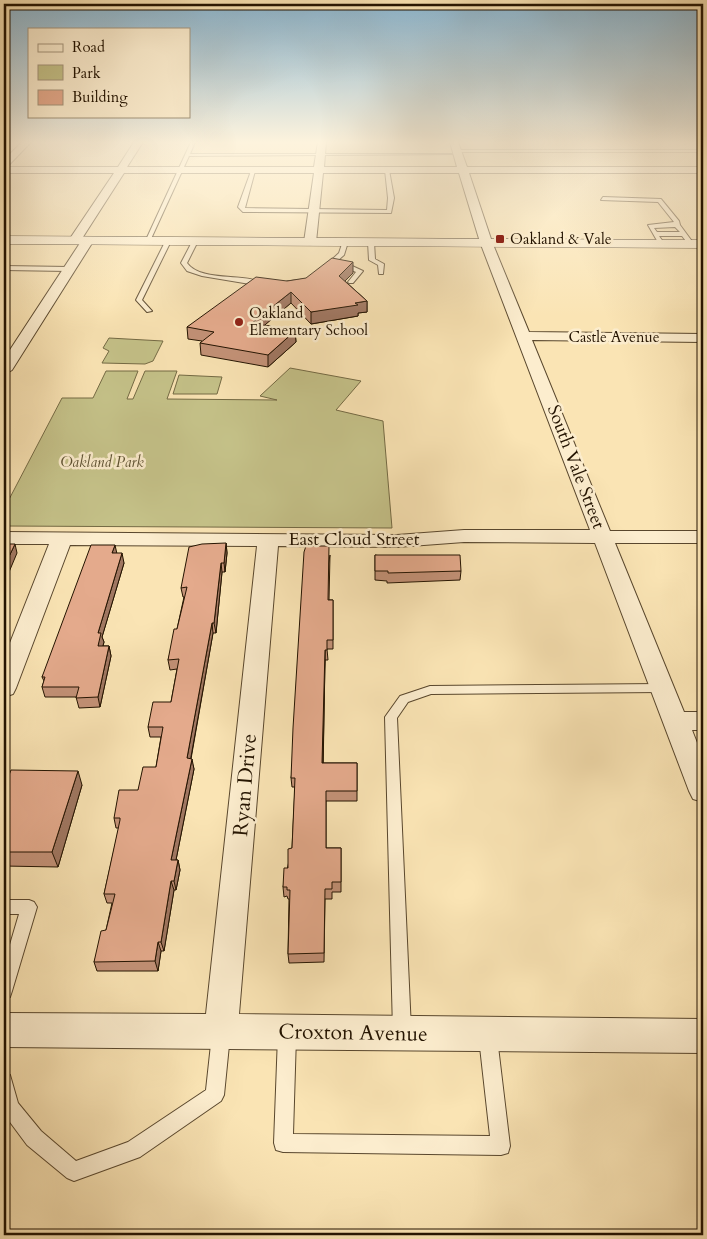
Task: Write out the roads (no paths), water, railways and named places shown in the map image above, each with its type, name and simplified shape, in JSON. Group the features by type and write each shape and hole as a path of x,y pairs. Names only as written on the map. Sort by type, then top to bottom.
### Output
{"main road":[{"path":"4,240 310,242 693,240"}],"street":[{"path":"4,370 70,269 82,240 104,200"},
{"path":"310,242 315,200"},
{"name":"South Vale Street","path":"472,200 486,242 703,791"},
{"name":"Castle Avenue","path":"524,336 703,338"},
{"name":"East Cloud Street","path":"4,538 397,541 464,536 703,537"},
{"path":"4,688 62,538"},
{"name":"Ryan Drive","path":"221,1030 268,540"},
{"path":"674,721 703,721"},
{"name":"Croxton Avenue","path":"4,1030 221,1030 488,1036 703,1036"}],"lane":[{"path":"147,241 166,200"},
{"path":"243,200 241,207 243,210 389,212 391,200"},
{"path":"649,200 659,200 677,222 677,225 693,240"},
{"path":"658,239 650,226 677,225"},
{"path":"149,311 139,300 168,241"},
{"path":"195,241 184,262 189,270 204,275 274,284"},
{"path":"322,271 342,254 345,242"},
{"path":"371,242 372,260 381,264 381,273"},
{"path":"330,264 348,266 360,271 351,282"},
{"path":"4,268 70,269"},
{"path":"402,1034 391,717 404,698 430,690 662,688"},
{"path":"4,907 29,907 4,991"},
{"path":"4,1081 10,1107 16,1115 34,1138 74,1171 133,1150 215,1095 221,1030"},
{"path":"287,1032 283,1143 501,1146 488,1036"}],"place":[{"name":"Oakland & Vale","path":"500,239"},
{"name":"Oakland Elementary School","path":"239,322"}],"park label":[{"name":"Oakland Park","path":"102,462"}]}
